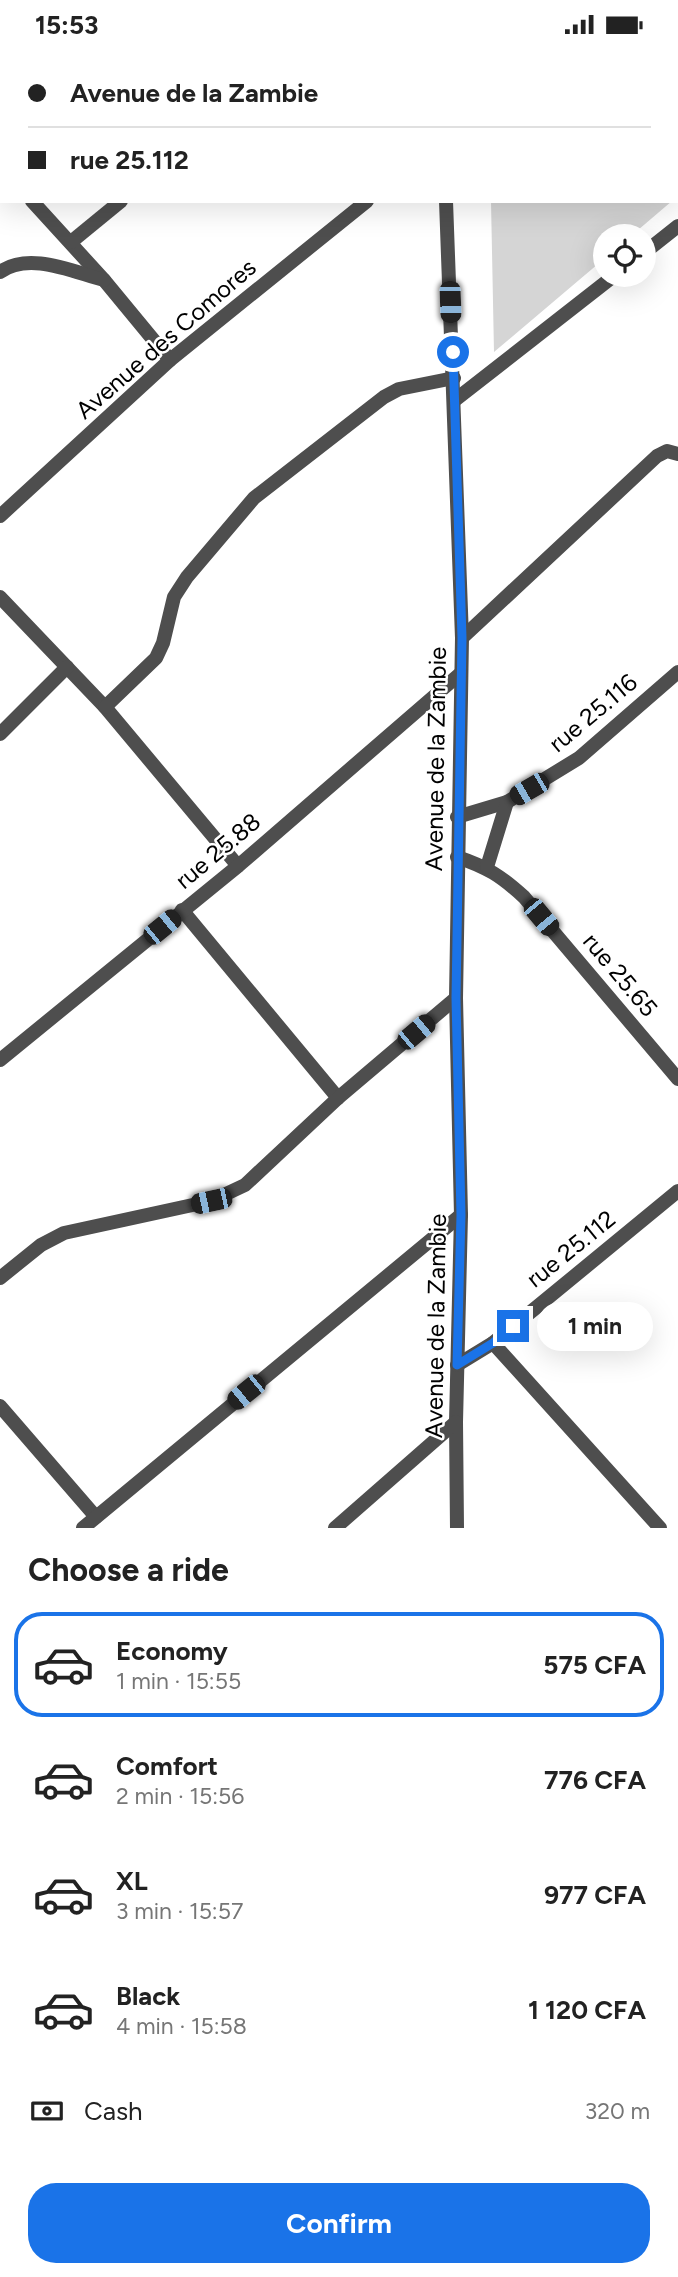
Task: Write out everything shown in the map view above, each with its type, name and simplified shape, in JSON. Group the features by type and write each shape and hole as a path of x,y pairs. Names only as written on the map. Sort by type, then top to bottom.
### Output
{"street":[{"path":"34,203 104,280 170,361"},
{"path":"71,242 119,203"},
{"name":"Avenue des Comores","path":"0,516 170,361 365,203"},
{"name":"Avenue de la Zambie","path":"446,203 462,638 457,817 456,998 461,1215 456,1422 457,1528"},
{"path":"656,243 678,226"},
{"path":"0,272 25,262 104,280"},
{"path":"455,400 600,287"},
{"path":"105,707 156,658 163,643 174,597 187,577 254,498 384,397 399,389 454,378"},
{"path":"462,638 657,456 667,451 678,453"},
{"path":"0,597 105,707 238,866"},
{"path":"0,734 67,667"},
{"name":"rue 25.116","path":"457,817 507,802 579,758 678,672"},
{"name":"rue 25.88","path":"0,1060 238,866 461,673"},
{"path":"487,867 507,802"},
{"name":"rue 25.65","path":"457,857 487,867 503,877 524,897 678,1079"},
{"path":"182,911 338,1098"},
{"path":"0,1278 41,1245 64,1233 211,1201 245,1185 338,1098 456,998"},
{"name":"rue 25.112","path":"457,1365 493,1343 678,1191"},
{"path":"83,1528 461,1215"},
{"path":"493,1343 660,1528"},
{"path":"0,1408 96,1517"},
{"path":"335,1528 456,1422"}],"shaded area":[{"path":"491,203 670,203 645,224 593,224 593,268 494,352"}],"route":[{"path":"453,352 462,638 457,817 456,998 461,1215 457,1365 493,1343 513,1326"}]}
